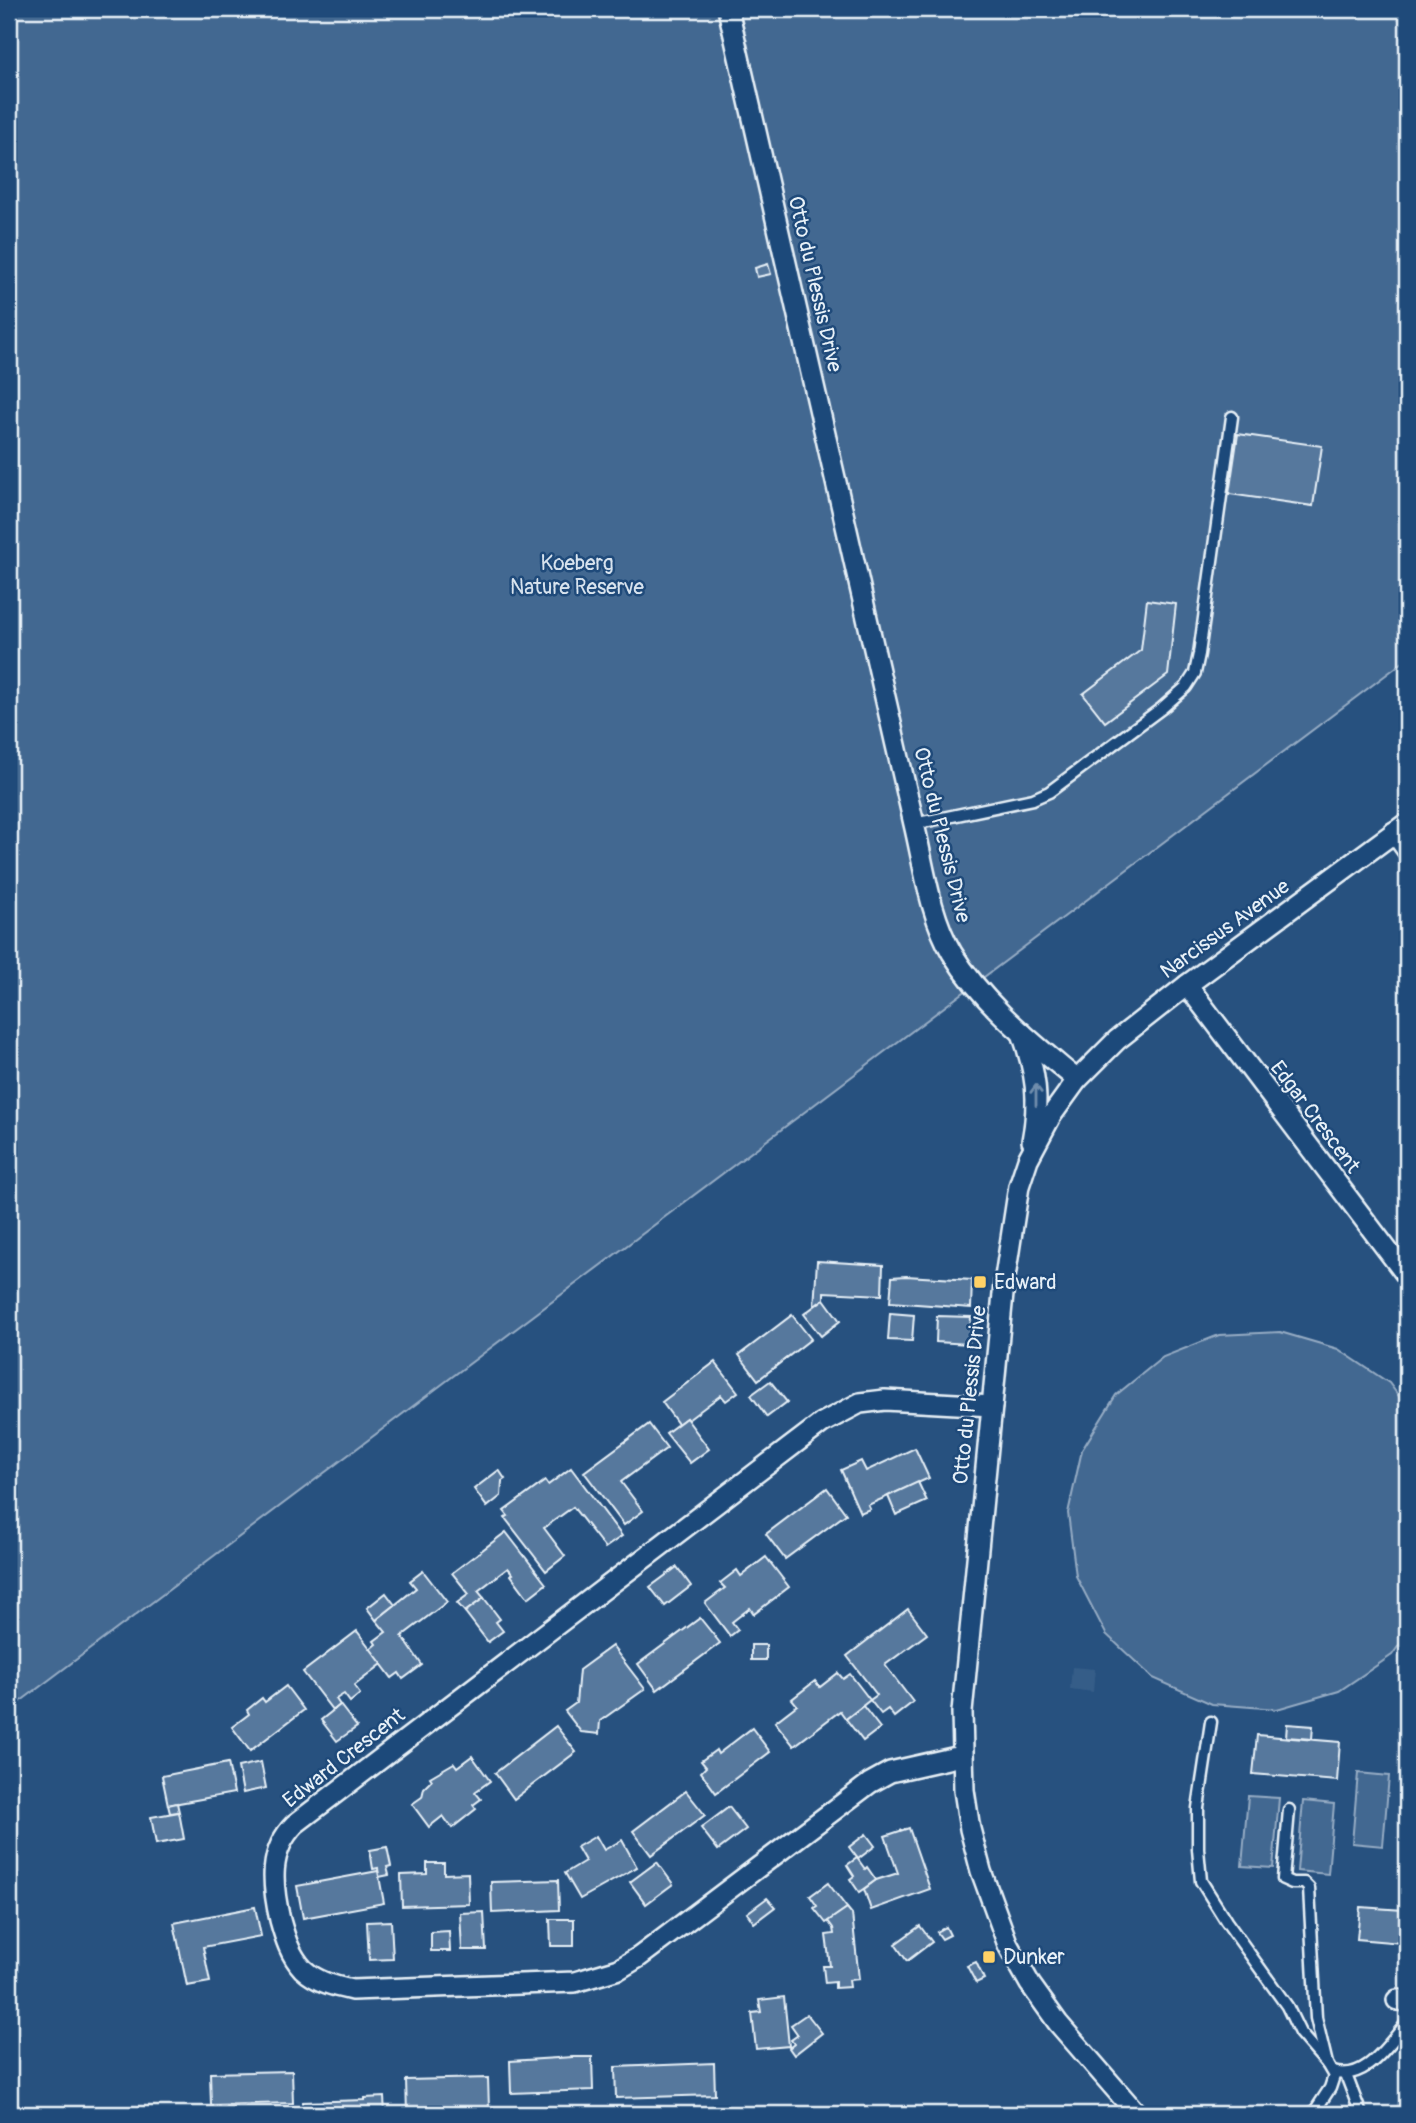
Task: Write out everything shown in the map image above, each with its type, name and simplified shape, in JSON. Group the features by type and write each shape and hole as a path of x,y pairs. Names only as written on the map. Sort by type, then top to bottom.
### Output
{"street":[{"name":"Otto du Plessis Drive","path":"728,9 931,897 951,952 990,1002 1077,1080 1051,1116 1028,1159 1019,1186 1010,1238 962,1712 961,1756 970,1829 981,1871 1009,1945 1030,1984 1058,2023 1137,2114"},
{"path":"1401,828 1407,849"},
{"name":"Narcissus Avenue","path":"1077,1080 1117,1040 1187,985 1401,828"},
{"name":"Edgar Crescent","path":"1187,985 1407,1276"},
{"path":"1022,1033 1031,1058 1037,1092 1035,1126 1028,1159"},
{"name":"Edward Crescent","path":"961,1756 899,1769 870,1783 639,1957 619,1969 575,1982 352,1990 332,1986 315,1978 292,1955 275,1900 273,1865 285,1834 295,1824 822,1423 860,1403 885,1400 992,1406"}],"lane":[{"path":"914,824 1033,799 1049,792 1186,687 1195,673 1199,654 1232,418"},
{"path":"1211,1722 1198,1808 1198,1849 1201,1881 1226,1921 1287,2006 1300,2033 1330,2068 1346,2075 1364,2070 1407,2023"},
{"path":"1289,1810 1283,1879 1292,1883 1304,1883 1309,1888 1315,2004 1334,2080 1312,2114"},
{"path":"1346,2075 1361,2114"}],"shaded area":[{"path":"1072,1667 1095,1669 1093,1692 1070,1689"}],"green space":[{"name":"Koeberg Nature Reserve","path":"9,9 1407,9 1407,659 9,1710"},
{"path":"1280,1332 1338,1349 1389,1383 1407,1407 1407,1634 1392,1655 1339,1691 1277,1709 1212,1704 1153,1678 1106,1634 1076,1576 1068,1513 1082,1450 1116,1395 1163,1357 1219,1335"},
{"path":"1358,1773 1389,1776 1383,1846 1352,1843"},
{"path":"1248,1796 1279,1798 1273,1868 1242,1866"},
{"path":"1303,1801 1334,1804 1328,1874 1297,1871"}],"building":[{"path":"768,264 771,274 757,277 755,268"},
{"path":"1238,434 1322,446 1313,506 1229,494"},
{"path":"1147,600 1176,604 1168,675 1105,722 1083,694 1141,650"},
{"path":"817,1261 883,1265 882,1295 824,1292 824,1299 814,1307"},
{"path":"892,1277 972,1280 971,1308 890,1302"},
{"path":"824,1299 840,1321 821,1336 804,1314"},
{"path":"890,1313 914,1315 912,1341 888,1340"},
{"path":"792,1315 811,1339 758,1380 739,1355"},
{"path":"937,1316 971,1317 969,1344 936,1342"},
{"path":"715,1362 738,1392 726,1401 721,1395 688,1420 686,1418 678,1424 662,1402"},
{"path":"770,1381 787,1402 767,1417 751,1395"},
{"path":"686,1418 709,1449 690,1463 666,1433"},
{"path":"649,1424 667,1448 621,1482 643,1511 624,1525 584,1472"},
{"path":"915,1448 929,1478 868,1505 870,1509 860,1513 841,1470 861,1461 866,1471"},
{"path":"571,1468 622,1536 605,1548 573,1507 544,1528 565,1556 546,1571 505,1518 508,1516 504,1511 545,1481 548,1485"},
{"path":"499,1470 505,1479 502,1481 501,1496 487,1507 474,1489"},
{"path":"918,1482 927,1501 896,1515 888,1496"},
{"path":"827,1488 846,1514 785,1559 766,1534"},
{"path":"506,1532 546,1584 528,1598 508,1568 478,1591 484,1598 465,1612 457,1603 469,1594 452,1573"},
{"path":"766,1557 789,1587 754,1614 750,1608 732,1622 738,1630 730,1636 705,1603 725,1588 720,1583 737,1570 741,1576"},
{"path":"677,1567 691,1586 665,1606 650,1587"},
{"path":"423,1571 447,1602 402,1636 422,1665 403,1679 399,1673 392,1678 370,1649 376,1644 374,1641 386,1632 376,1620 416,1588 410,1581"},
{"path":"386,1593 395,1605 376,1620 367,1608"},
{"path":"484,1598 500,1619 496,1622 503,1631 488,1642 465,1612"},
{"path":"908,1609 927,1634 885,1665 913,1702 894,1717 888,1709 881,1714 870,1700 877,1695 847,1656"},
{"path":"700,1618 720,1643 657,1690 638,1664"},
{"path":"357,1631 382,1664 354,1686 360,1694 350,1702 344,1694 336,1699 340,1705 333,1711 303,1672"},
{"path":"751,1645 766,1645 766,1660 751,1660"},
{"path":"612,1646 645,1689 600,1721 599,1734 581,1732 565,1711 576,1703 579,1670"},
{"path":"838,1673 843,1679 850,1674 870,1700 846,1719 840,1711 794,1746 775,1722 797,1705 792,1699 815,1681 820,1687"},
{"path":"286,1686 304,1710 250,1751 232,1727 249,1714 247,1710 262,1698 265,1702"},
{"path":"340,1705 357,1727 337,1741 321,1720"},
{"path":"863,1706 880,1728 863,1741 846,1719"},
{"path":"1287,1724 1313,1726 1312,1739 1286,1737"},
{"path":"556,1726 576,1752 514,1799 495,1773"},
{"path":"752,1728 770,1752 716,1793 701,1772 706,1767 701,1761 716,1750 718,1754"},
{"path":"1257,1735 1340,1742 1337,1781 1253,1774"},
{"path":"472,1756 490,1781 475,1792 481,1799 473,1805 476,1809 452,1828 443,1816 429,1827 412,1804 422,1797 424,1788 432,1780 430,1777 454,1763 457,1767"},
{"path":"261,1762 266,1788 243,1793 238,1767"},
{"path":"228,1763 234,1793 168,1805 162,1776"},
{"path":"686,1791 705,1815 651,1855 633,1831"},
{"path":"177,1803 179,1812 170,1813 168,1805"},
{"path":"729,1807 746,1829 718,1850 701,1828"},
{"path":"179,1812 184,1839 156,1844 151,1817"},
{"path":"909,1828 930,1889 871,1910 864,1889 876,1880 898,1873 885,1836"},
{"path":"866,1834 875,1846 858,1859 849,1847"},
{"path":"596,1836 604,1850 622,1840 637,1867 580,1899 565,1873 585,1861 577,1847"},
{"path":"387,1847 391,1866 387,1867 389,1875 379,1877 378,1868 373,1869 370,1850"},
{"path":"857,1858 876,1880 859,1892 850,1879 854,1876 847,1865"},
{"path":"657,1862 673,1884 646,1904 630,1882"},
{"path":"427,1863 444,1863 444,1874 468,1873 469,1904 402,1906 401,1875 427,1874"},
{"path":"378,1871 384,1903 303,1918 297,1886"},
{"path":"558,1880 559,1910 492,1913 491,1882"},
{"path":"828,1883 847,1908 826,1923 814,1908 817,1906 810,1896"},
{"path":"767,1898 775,1907 754,1923 747,1913"},
{"path":"255,1907 261,1936 203,1947 210,1982 187,1986 174,1923"},
{"path":"1360,1907 1403,1910 1401,1943 1357,1939"},
{"path":"847,1908 852,1914 859,1979 849,1980 850,1987 835,1988 835,1982 825,1983 823,1966 830,1966 826,1935 834,1934 828,1921"},
{"path":"484,1912 486,1950 462,1950 460,1913"},
{"path":"550,1919 574,1919 574,1946 551,1946"},
{"path":"391,1921 393,1959 369,1960 367,1922"},
{"path":"920,1926 932,1942 907,1961 895,1944"},
{"path":"946,1927 950,1935 942,1939 937,1932"},
{"path":"449,1931 450,1951 431,1951 431,1932"},
{"path":"976,1962 984,1979 976,1983 967,1966"},
{"path":"784,1997 789,2046 756,2049 752,2013 761,2012 759,2000"},
{"path":"807,2014 822,2033 794,2055 789,2048 794,2044 791,2040 798,2035 791,2025"},
{"path":"592,2057 593,2090 511,2093 510,2061"},
{"path":"714,2063 715,2095 616,2098 615,2067"},
{"path":"292,2071 293,2103 211,2105 210,2073"},
{"path":"488,2078 489,2110 407,2113 406,2080"},
{"path":"384,2097 385,2114 302,2114 302,2102"}],"place":[{"name":"Edward","path":"980,1282"},
{"name":"Dunker","path":"989,1957"}]}
